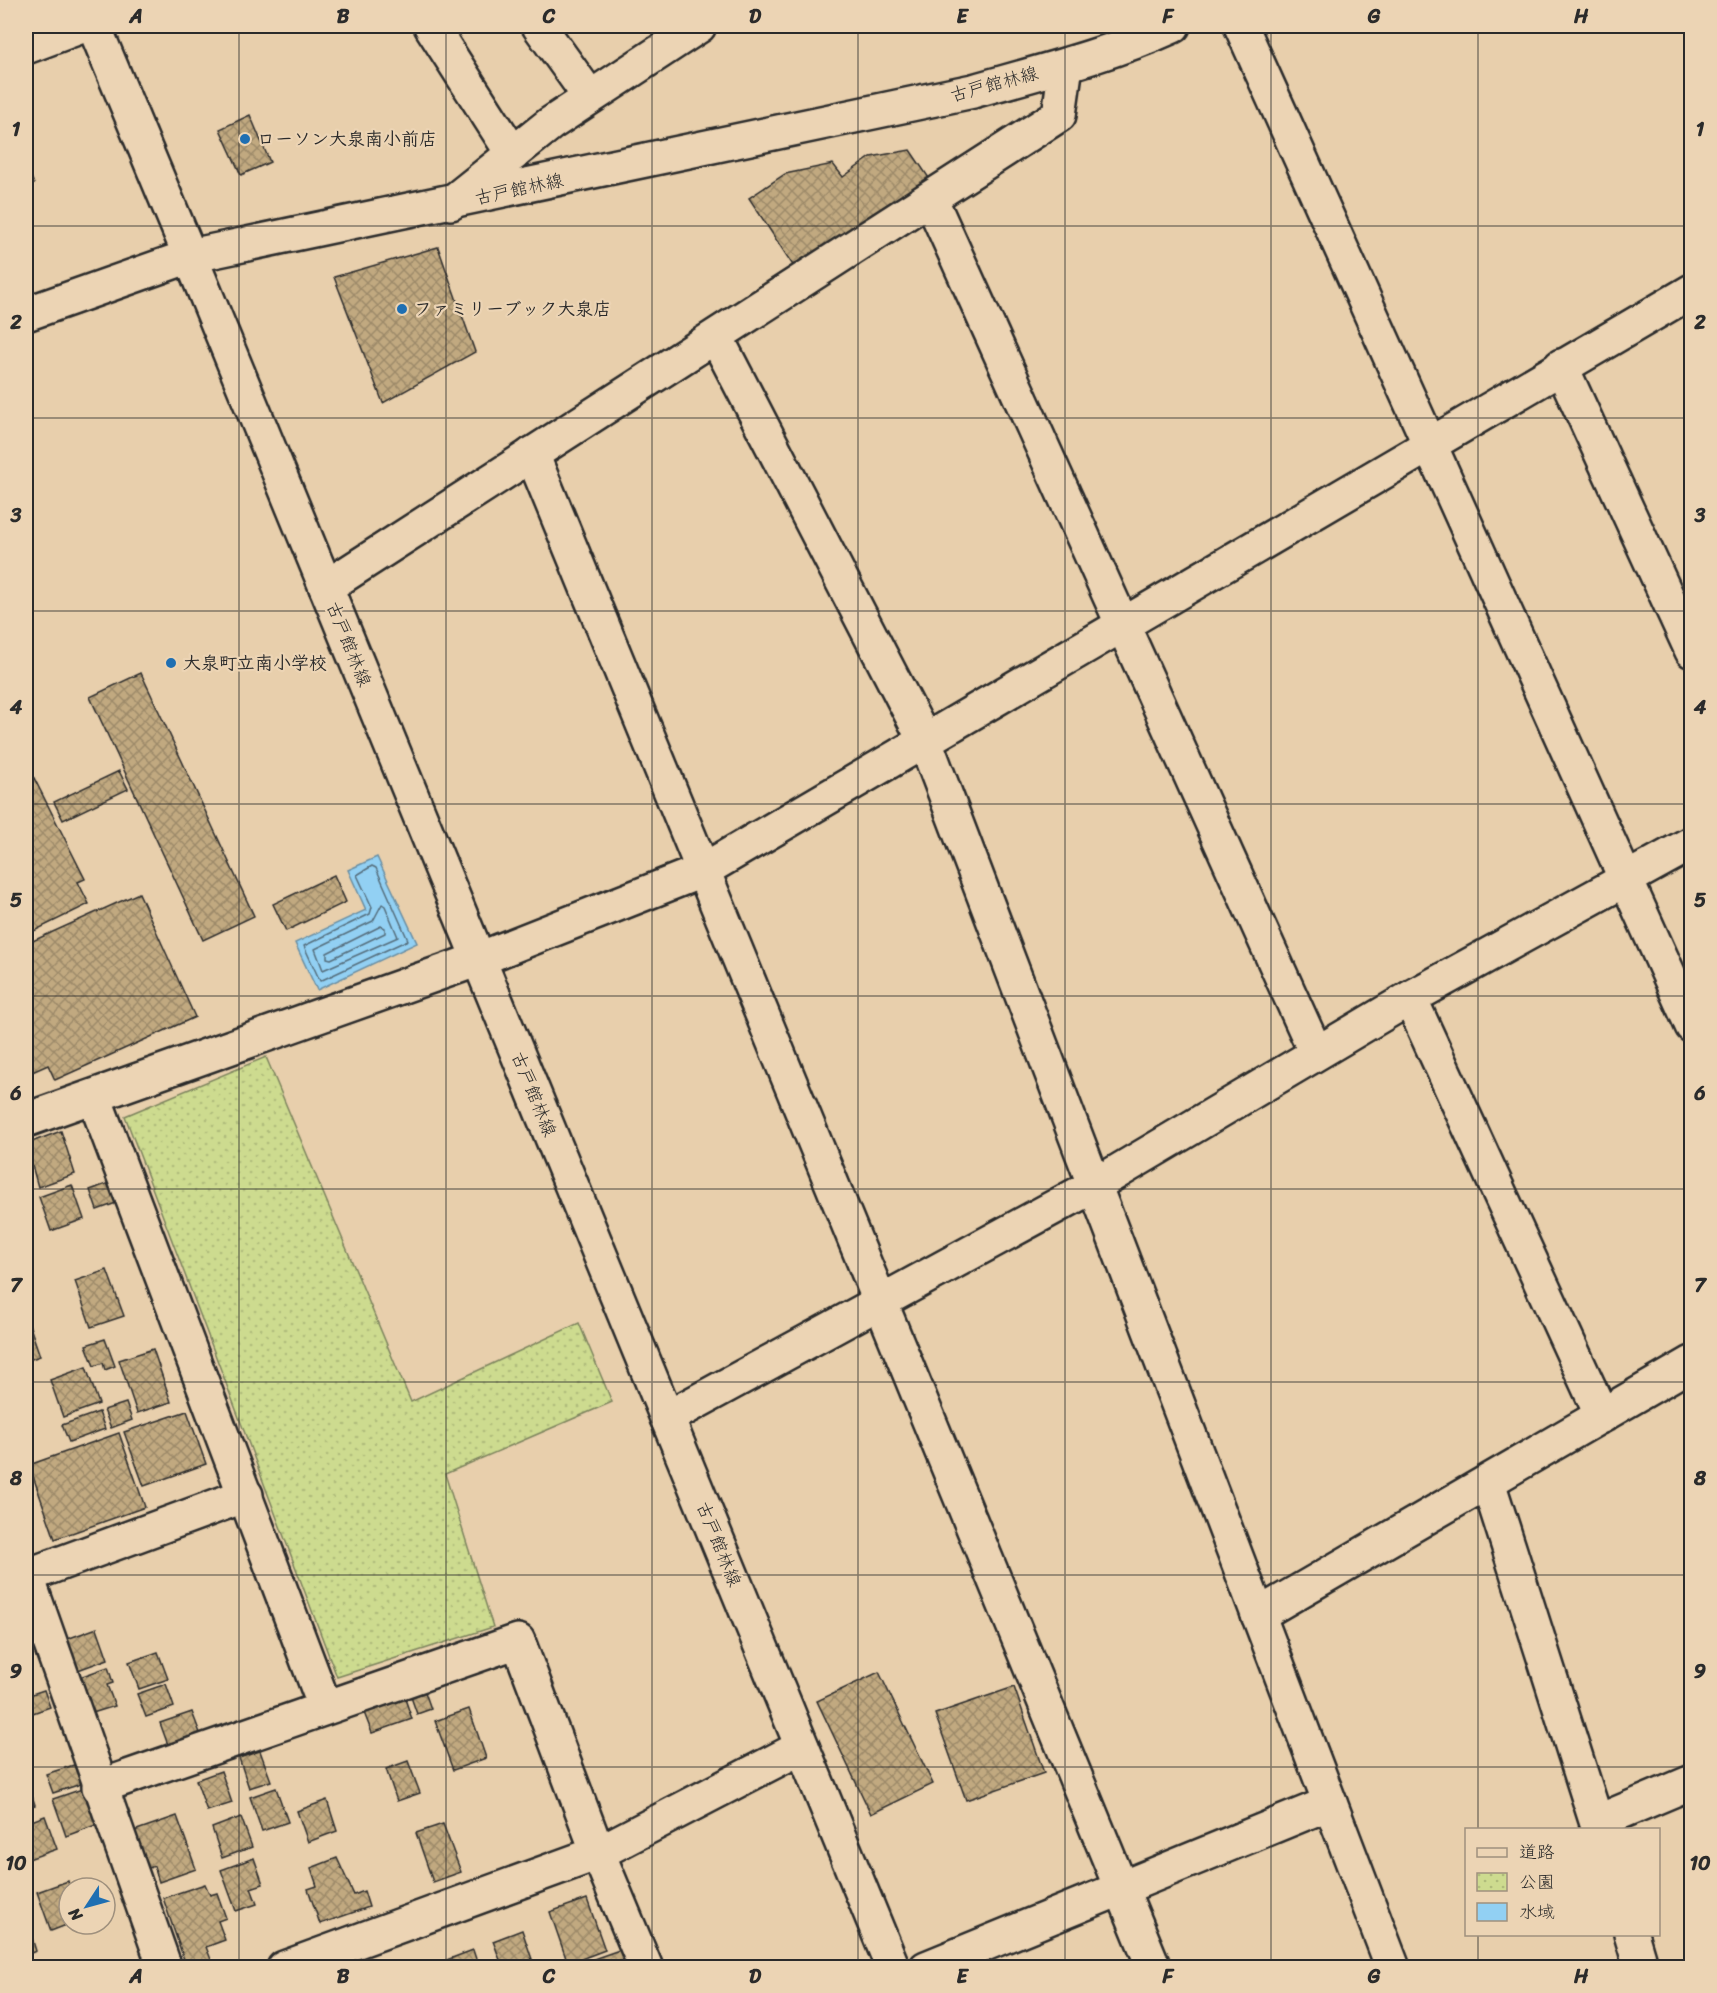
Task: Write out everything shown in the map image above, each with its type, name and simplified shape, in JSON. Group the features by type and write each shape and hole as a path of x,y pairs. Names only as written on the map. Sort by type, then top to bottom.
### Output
{"street":[{"path":"26,47 82,26"},
{"path":"26,314 190,256 94,26"},
{"path":"431,26 513,154"},
{"path":"539,26 590,97"},
{"path":"451,203 550,124 699,26"},
{"name":"古戸館林線","path":"893,1968 190,256 451,203 973,91 1066,65 1141,40 1173,26"},
{"path":"1241,26 1692,1026"},
{"path":"326,587 931,200 1059,115 1066,65"},
{"path":"931,200 1316,1053"},
{"path":"26,1120 479,959 704,870 1692,291"},
{"path":"716,337 925,741 1393,1968"},
{"path":"1562,366 1692,651"},
{"path":"532,454 1154,1968"},
{"path":"667,1418 1095,1185 1410,998 1692,843"},
{"path":"1410,998 1602,1416"},
{"path":"94,1097 325,1707"},
{"path":"1258,1615 1692,1363"},
{"path":"1488,1482 1598,1826 1692,1782"},
{"path":"165,1968 99,1787 26,1575 246,1495"},
{"path":"99,1787 518,1641 598,1853 645,1968"},
{"path":"285,1968 598,1853 802,1747"},
{"path":"926,1968 1121,1886 1330,1803"},
{"path":"1631,1936 1641,1968"}],"green space":[{"path":"266,1057 411,1402 579,1323 612,1402 445,1474 493,1627 337,1677 125,1116"}],"water":[{"path":"377,857 417,943 317,990 295,943 366,910 348,870"}],"building":[{"path":"250,115 270,162 241,175 220,129"},
{"path":"910,150 929,178 794,267 749,198 785,174 833,164 843,177 871,157"},
{"path":"26,165 34,184 26,187"},
{"path":"438,247 475,352 383,403 334,277"},
{"path":"141,673 254,916 203,940 90,697"},
{"path":"26,762 85,879 78,882 89,904 34,931 26,913"},
{"path":"119,771 128,789 63,820 54,802"},
{"path":"334,875 346,902 286,931 273,904"},
{"path":"139,893 195,1017 55,1080 48,1065 30,1073 26,1064 26,944"},
{"path":"61,1131 75,1174 38,1187 26,1144"},
{"path":"120,1179 127,1199 97,1210 90,1190"},
{"path":"72,1185 84,1219 51,1231 39,1197"},
{"path":"107,1270 124,1316 91,1327 75,1281"},
{"path":"26,1315 40,1356 26,1361"},
{"path":"105,1339 115,1366 105,1370 103,1363 94,1366 86,1345"},
{"path":"153,1349 171,1402 137,1413 119,1360"},
{"path":"86,1367 99,1404 63,1417 50,1380"},
{"path":"126,1403 132,1420 111,1428 104,1410"},
{"path":"187,1411 206,1464 144,1486 124,1432"},
{"path":"99,1412 105,1429 69,1442 62,1425"},
{"path":"119,1433 145,1507 55,1539 29,1465"},
{"path":"97,1628 108,1659 78,1670 67,1639"},
{"path":"158,1652 168,1679 139,1689 129,1662"},
{"path":"108,1667 113,1683 107,1685 115,1706 86,1715 74,1679"},
{"path":"879,1672 933,1784 871,1814 817,1701"},
{"path":"166,1684 174,1707 146,1717 137,1694"},
{"path":"1014,1687 1044,1773 966,1800 935,1714"},
{"path":"44,1690 50,1707 30,1714 26,1696"},
{"path":"425,1692 431,1709 417,1714 411,1697"},
{"path":"404,1696 412,1719 372,1733 363,1710"},
{"path":"469,1709 486,1758 453,1770 435,1721"},
{"path":"192,1712 200,1733 168,1745 160,1723"},
{"path":"260,1751 271,1781 249,1788 239,1758"},
{"path":"408,1761 420,1793 397,1801 386,1769"},
{"path":"74,1765 81,1784 53,1793 46,1774"},
{"path":"221,1771 232,1803 207,1811 196,1780"},
{"path":"26,1777 35,1805 26,1808"},
{"path":"88,1787 101,1823 66,1836 53,1799"},
{"path":"276,1788 288,1822 262,1831 250,1797"},
{"path":"327,1800 337,1831 308,1842 297,1811"},
{"path":"45,1816 57,1849 26,1860 26,1823"},
{"path":"177,1816 196,1869 159,1882 154,1866 147,1869 134,1831"},
{"path":"241,1817 252,1847 222,1858 212,1828"},
{"path":"443,1824 461,1872 433,1882 416,1833"},
{"path":"254,1858 263,1884 251,1888 257,1904 236,1911 221,1870"},
{"path":"337,1858 354,1895 364,1891 369,1907 320,1924 308,1889 317,1886 311,1868"},
{"path":"205,1884 210,1895 217,1893 226,1918 218,1921 225,1940 206,1947 212,1962 187,1968 163,1898"},
{"path":"57,1885 57,1929 51,1931 37,1892"},
{"path":"587,1899 605,1950 568,1964 550,1912"},
{"path":"522,1930 535,1968 503,1968 493,1941"},
{"path":"32,1938 36,1951 26,1955 26,1940"},
{"path":"625,1948 632,1968 568,1968"},
{"path":"473,1950 479,1968 446,1968 444,1961"},
{"path":"359,1962 361,1968 342,1968 349,1965"}],"place":[{"name":"ローソン大泉南小前店","path":"245,139"},
{"name":"ファミリーブック大泉店","path":"402,309"},
{"name":"大泉町立南小学校","path":"171,663"}]}
